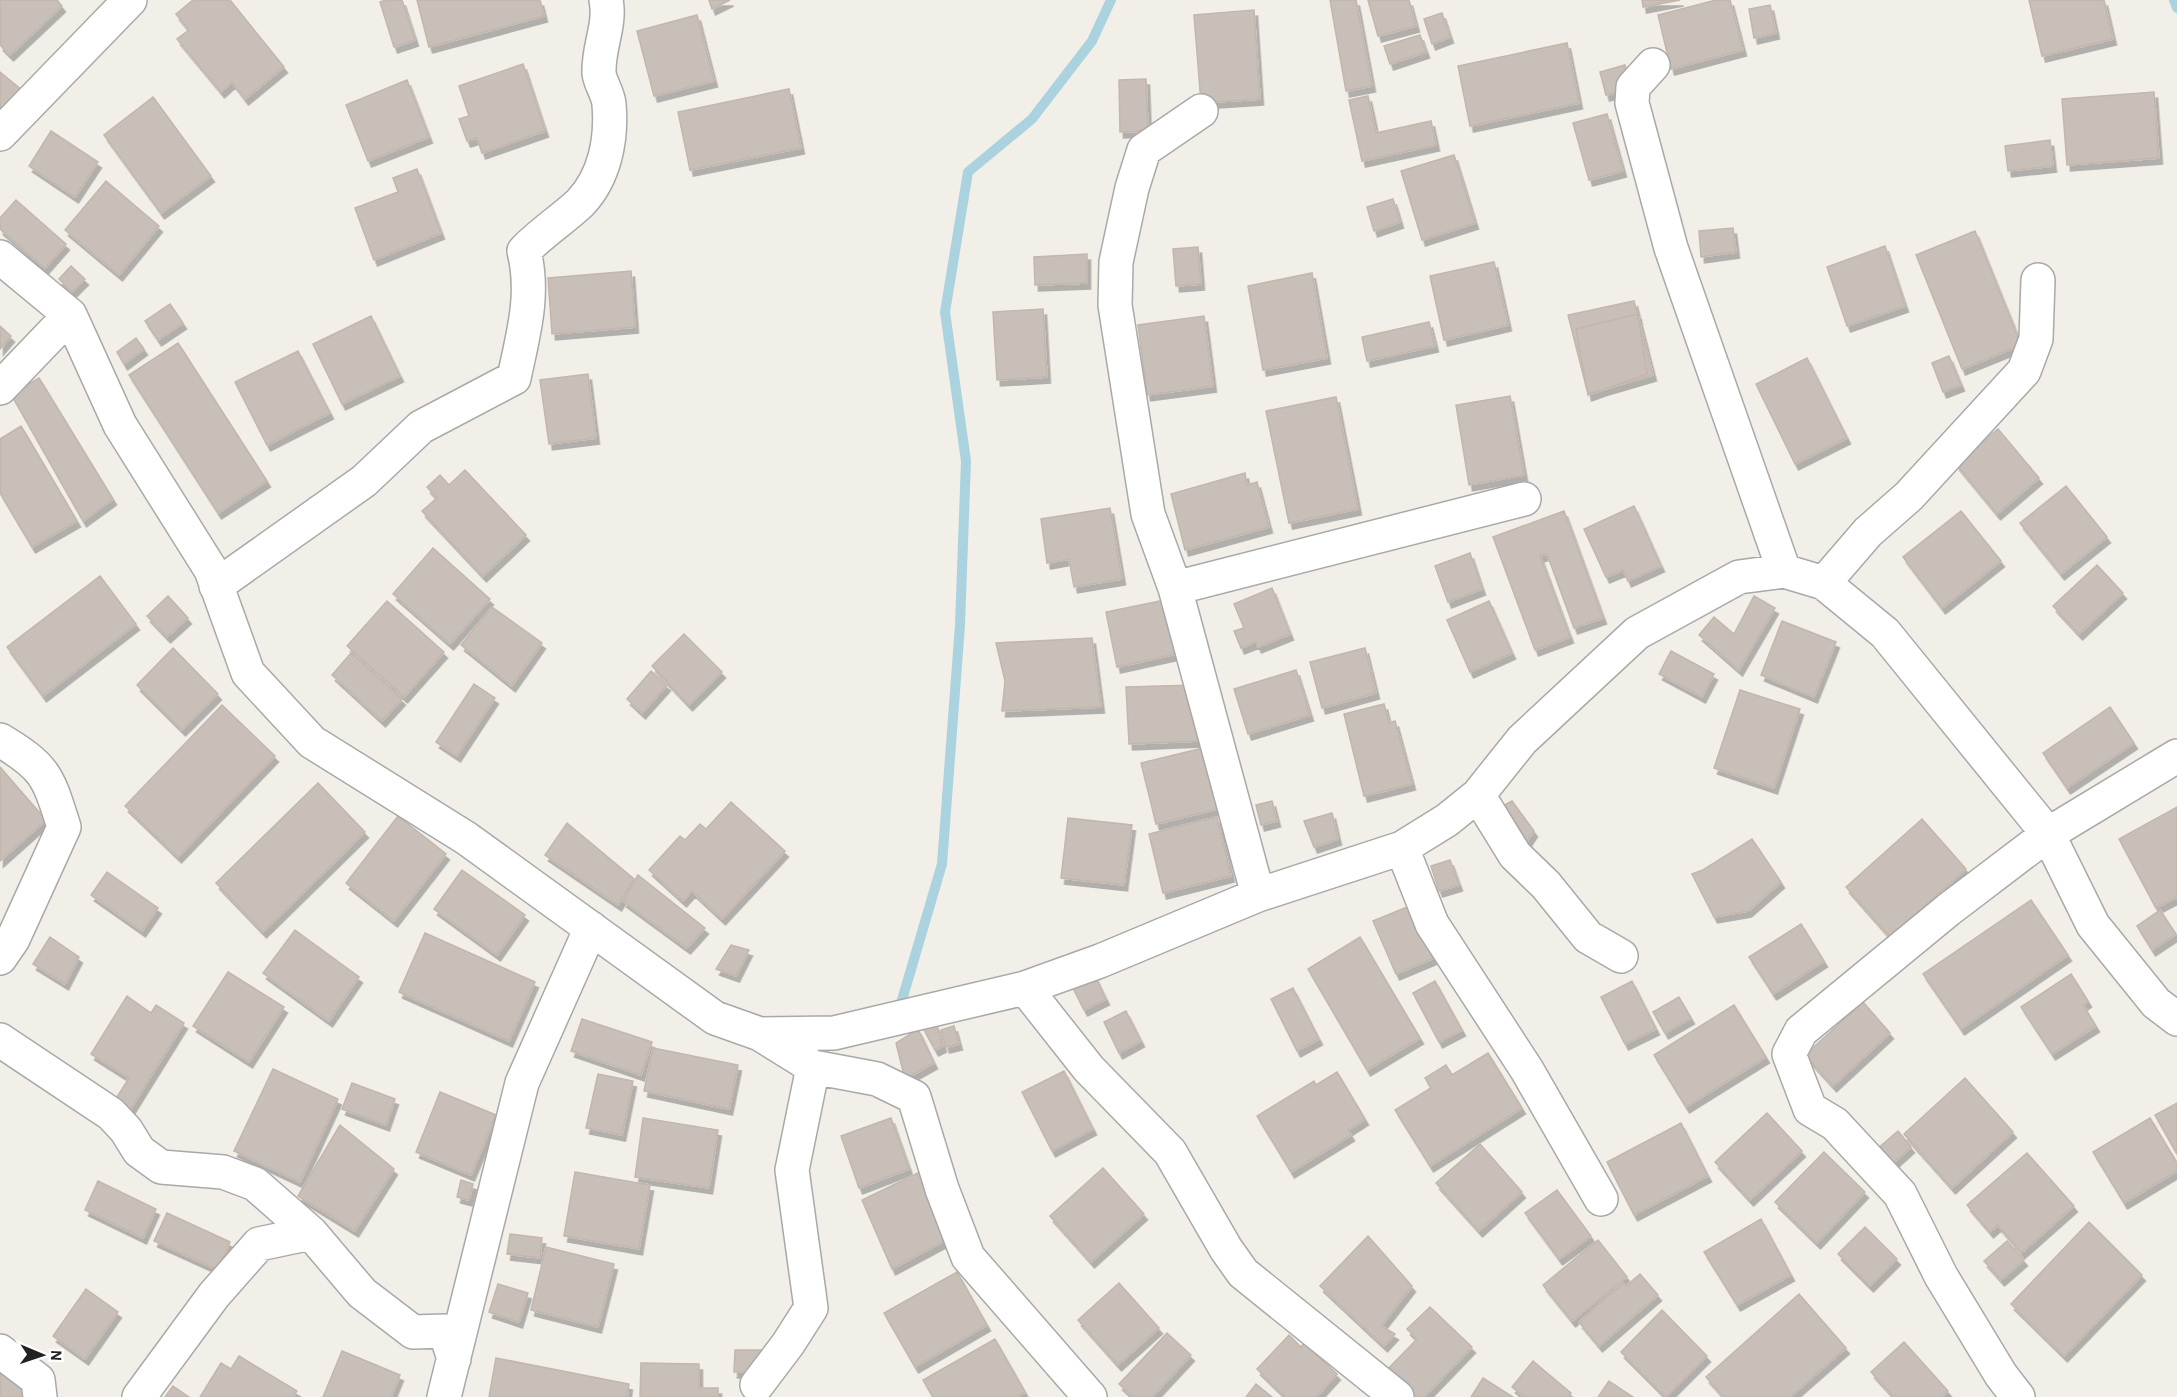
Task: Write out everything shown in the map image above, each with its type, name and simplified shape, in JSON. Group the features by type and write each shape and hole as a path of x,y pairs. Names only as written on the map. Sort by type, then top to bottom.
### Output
{"street":[{"path":"0,134 130,0"},
{"path":"216,586 364,481 421,428 514,378 525,325 530,276 524,251 537,237 580,202 601,172 609,138 609,102 599,74 603,37 609,16 606,0"},
{"path":"1653,65 1632,87 1632,104 1671,248 1784,571"},
{"path":"1201,111 1144,150 1132,188 1116,261 1115,304 1148,514 1175,588 1258,895"},
{"path":"0,257 70,315 120,425 211,570 248,673 312,742 466,838 715,1018 760,1035 813,1066 877,1079 914,1097 938,1178 968,1257 1090,1397"},
{"path":"1824,583 1868,532 1909,496 2024,371 2036,339 2038,280"},
{"path":"0,388 70,315"},
{"path":"1175,588 1524,499"},
{"path":"760,1035 834,1033 1025,988 1100,961 1258,895 1402,848 1447,820 1478,795 1522,740 1638,633 1739,577 1784,571 1824,583 1885,633 2048,834 2093,925 2156,1003 2177,1019"},
{"path":"0,740 27,756 49,779 64,827 13,939 0,958"},
{"path":"2018,1397 2001,1375 1941,1276 1900,1194 1835,1124 1810,1109 1797,1082 1789,1054 1801,1031 1948,910 2048,834 2177,756"},
{"path":"1478,795 1515,855 1546,885 1588,937 1621,956"},
{"path":"1402,848 1432,924 1527,1070 1601,1199"},
{"path":"444,1397 522,1083 591,928"},
{"path":"1025,988 1089,1069 1170,1152 1226,1249 1243,1273 1397,1397"},
{"path":"0,1040 111,1114 126,1130 139,1151 161,1167 223,1172 255,1184 311,1233 362,1293 413,1332 446,1331 454,1359"},
{"path":"757,1385 788,1344 811,1308 792,1170 813,1066"},
{"path":"140,1397 214,1295 259,1244 311,1233"},
{"path":"0,1351 38,1380 40,1397"}],"building":[{"path":"0,0 57,0 62,6 10,55 0,45"},
{"path":"193,0 230,0 284,67 245,99 232,82 221,92 177,39 189,30 176,14"},
{"path":"402,0 415,40 394,47 380,2"},
{"path":"417,0 540,0 544,16 429,47"},
{"path":"709,0 730,0 712,9"},
{"path":"1330,0 1356,0 1372,86 1346,91"},
{"path":"1368,0 1409,0 1416,26 1378,36"},
{"path":"1642,0 1680,0 1643,7"},
{"path":"1716,0 1730,0 1743,50 1671,69 1658,15"},
{"path":"2029,0 2104,0 2113,39 2042,56"},
{"path":"1770,5 1776,33 1754,38 1749,9"},
{"path":"1254,10 1260,99 1201,103 1194,15"},
{"path":"1442,13 1450,37 1432,44 1424,19"},
{"path":"697,15 714,81 654,96 637,31"},
{"path":"1420,35 1426,52 1390,64 1384,46"},
{"path":"1567,43 1579,103 1470,126 1458,66"},
{"path":"523,64 545,131 482,153 477,138 467,141 459,119 469,116 459,86"},
{"path":"1625,65 1631,89 1606,95 1600,72"},
{"path":"0,72 22,90 0,118"},
{"path":"1146,79 1148,131 1120,132 1119,80"},
{"path":"407,80 429,137 368,161 346,105"},
{"path":"789,89 801,148 690,170 678,112"},
{"path":"2154,92 2159,158 2067,165 2062,99"},
{"path":"1368,96 1376,133 1431,121 1436,145 1362,161 1349,100"},
{"path":"153,97 211,176 161,213 104,135"},
{"path":"1607,114 1623,171 1589,180 1573,123"},
{"path":"51,131 98,162 75,197 29,166"},
{"path":"2050,140 2053,166 2008,171 2005,146"},
{"path":"1454,155 1475,223 1422,240 1401,171"},
{"path":"417,169 441,233 374,260 355,208 398,192 393,178"},
{"path":"106,181 159,226 119,275 65,230"},
{"path":"1393,199 1400,222 1374,231 1367,207"},
{"path":"16,200 66,244 45,268 0,229 0,218"},
{"path":"1733,228 1736,252 1701,257 1699,231"},
{"path":"1975,231 2021,345 1962,369 1916,255"},
{"path":"1885,246 1905,306 1847,326 1827,267"},
{"path":"1198,247 1201,284 1176,286 1173,249"},
{"path":"1087,254 1087,283 1035,285 1034,257"},
{"path":"1494,262 1508,325 1444,340 1430,276"},
{"path":"71,266 85,279 72,292 59,279"},
{"path":"631,271 635,327 552,334 548,278"},
{"path":"1312,273 1327,358 1263,370 1248,286"},
{"path":"1634,301 1653,375 1588,394 1568,315"},
{"path":"170,304 183,323 158,340 145,321"},
{"path":"1043,309 1047,377 997,380 993,312"},
{"path":"1638,314 1647,374 1588,395 1576,329"},
{"path":"371,316 400,376 342,404 313,344"},
{"path":"1204,316 1213,386 1147,395 1138,325"},
{"path":"1429,322 1435,346 1367,361 1362,337"},
{"path":"0,326 11,336 0,349"},
{"path":"136,338 144,349 124,364 117,352"},
{"path":"178,343 267,481 218,513 129,375"},
{"path":"298,351 330,413 267,445 235,382"},
{"path":"1949,356 1961,385 1943,392 1932,363"},
{"path":"1807,358 1847,438 1795,464 1756,384"},
{"path":"588,374 596,438 549,444 540,380"},
{"path":"39,378 113,499 83,521 11,394"},
{"path":"1510,396 1524,475 1469,485 1456,405"},
{"path":"1336,397 1358,509 1289,523 1266,411"},
{"path":"21,426 77,521 32,547 0,493 0,439"},
{"path":"1998,429 2039,478 1997,514 1956,464"},
{"path":"465,470 526,535 483,576 422,511 437,498 427,487 440,475 449,485"},
{"path":"1245,473 1247,485 1257,482 1269,527 1185,550 1171,494"},
{"path":"2066,486 2107,537 2061,574 2020,523"},
{"path":"1634,506 1661,566 1628,581 1623,570 1606,577 1584,529"},
{"path":"1110,508 1122,579 1074,587 1069,559 1047,563 1041,519"},
{"path":"1564,511 1603,618 1574,628 1547,554 1540,556 1570,637 1535,650 1493,537"},
{"path":"1961,511 2001,561 1942,608 1903,557"},
{"path":"433,548 490,599 450,644 393,594"},
{"path":"1470,553 1482,589 1448,602 1435,566"},
{"path":"2097,565 2123,593 2079,634 2053,606"},
{"path":"100,576 136,624 43,696 7,647"},
{"path":"1272,588 1290,634 1258,647 1256,642 1241,648 1234,631 1244,628 1234,604"},
{"path":"168,596 188,618 167,637 147,616"},
{"path":"1754,596 1775,608 1739,670 1699,635 1714,617 1734,634"},
{"path":"1170,599 1181,653 1117,667 1106,612"},
{"path":"387,601 444,652 404,697 347,646"},
{"path":"1489,601 1512,653 1470,672 1447,620"},
{"path":"492,607 542,643 512,686 461,645"},
{"path":"1782,621 1836,642 1814,697 1761,675"},
{"path":"684,634 722,672 689,705 652,666"},
{"path":"1092,638 1101,707 1002,711 1005,681 996,643"},
{"path":"173,648 218,694 182,730 137,685"},
{"path":"1365,648 1376,693 1322,708 1310,662"},
{"path":"1671,651 1714,674 1702,697 1659,674"},
{"path":"351,653 402,699 382,721 332,675"},
{"path":"1296,670 1310,715 1248,734 1234,689"},
{"path":"651,671 667,685 642,713 627,699"},
{"path":"474,684 495,698 457,756 436,742"},
{"path":"1196,685 1198,741 1129,744 1126,687"},
{"path":"1740,690 1800,709 1774,788 1714,768"},
{"path":"1384,704 1389,723 1395,721 1412,784 1364,796 1344,714"},
{"path":"222,705 275,756 178,857 125,806"},
{"path":"2110,707 2134,743 2067,788 2043,753"},
{"path":"1203,748 1218,809 1156,824 1141,763"},
{"path":"0,767 46,820 0,861"},
{"path":"318,783 365,832 263,932 216,883"},
{"path":"1272,801 1277,821 1261,825 1256,805"},
{"path":"1512,801 1534,831 1524,846 1499,808"},
{"path":"731,802 785,851 722,919 692,891 683,901 649,870 680,836 685,840 700,824 706,829"},
{"path":"2177,807 2177,897 2156,908 2119,839"},
{"path":"1332,813 1338,839 1314,847 1304,821"},
{"path":"398,816 446,854 394,921 346,883"},
{"path":"1217,817 1231,876 1163,893 1149,834"},
{"path":"1068,818 1132,825 1124,885 1061,878"},
{"path":"1922,819 1966,869 1890,937 1846,887"},
{"path":"567,823 634,879 618,905 545,855"},
{"path":"1752,839 1781,882 1748,911 1714,917 1692,874 1703,870"},
{"path":"1450,860 1459,885 1439,891 1431,866"},
{"path":"462,870 525,915 497,955 434,909"},
{"path":"107,872 158,908 142,931 91,895"},
{"path":"638,875 705,928 687,948 623,901"},
{"path":"2031,900 2068,955 1961,1029 1923,974"},
{"path":"1412,905 1434,958 1396,974 1373,921"},
{"path":"2160,910 2176,934 2152,950 2137,926"},
{"path":"1801,924 1824,961 1773,994 1749,957"},
{"path":"295,930 359,977 329,1021 263,973"},
{"path":"425,933 535,982 509,1041 399,992"},
{"path":"50,937 79,957 65,984 33,964"},
{"path":"1360,937 1420,1038 1367,1070 1308,969"},
{"path":"731,945 749,950 736,976 716,969"},
{"path":"1092,970 1106,999 1084,1010 1070,982"},
{"path":"228,972 284,1007 249,1062 193,1026"},
{"path":"2071,974 2088,1001 2083,1005 2096,1026 2052,1054 2021,1007"},
{"path":"1435,981 1462,1030 1439,1042 1413,993"},
{"path":"1632,981 1656,1029 1625,1044 1601,997"},
{"path":"1293,988 1319,1039 1297,1051 1271,999"},
{"path":"127,996 151,1013 156,1005 184,1023 125,1118 110,1108 129,1078 91,1054"},
{"path":"1679,997 1691,1018 1665,1033 1653,1012"},
{"path":"1863,1002 1890,1033 1833,1086 1805,1055"},
{"path":"1734,1005 1766,1057 1686,1107 1654,1055"},
{"path":"1126,1011 1141,1041 1119,1053 1104,1022"},
{"path":"582,1019 652,1042 641,1075 571,1051"},
{"path":"937,1025 943,1046 935,1050 923,1028"},
{"path":"954,1026 959,1044 946,1047 941,1030"},
{"path":"918,1029 934,1063 905,1079 896,1043"},
{"path":"653,1048 738,1065 729,1109 644,1091"},
{"path":"1488,1053 1522,1108 1430,1166 1395,1110 1431,1088 1425,1078 1446,1065 1452,1075"},
{"path":"273,1069 338,1099 300,1182 234,1151"},
{"path":"1064,1071 1093,1129 1052,1151 1022,1092"},
{"path":"1337,1072 1365,1119 1348,1130 1351,1135 1291,1172 1257,1116 1314,1081 1316,1085"},
{"path":"598,1074 633,1081 622,1135 586,1128"},
{"path":"1965,1078 2013,1132 1952,1188 1904,1134"},
{"path":"352,1083 395,1099 386,1125 342,1109"},
{"path":"440,1092 496,1115 471,1175 416,1152"},
{"path":"2177,1103 2177,1154 2155,1115"},
{"path":"1767,1113 1802,1151 1750,1200 1715,1162"},
{"path":"643,1118 718,1130 709,1188 635,1177"},
{"path":"891,1118 909,1169 859,1188 841,1136"},
{"path":"2150,1118 2177,1163 2177,1171 2124,1203 2093,1152"},
{"path":"1681,1123 1708,1176 1634,1215 1607,1162"},
{"path":"340,1125 394,1169 355,1231 298,1196"},
{"path":"1898,1131 1911,1147 1890,1166 1877,1149"},
{"path":"1480,1144 1522,1192 1479,1231 1436,1183"},
{"path":"1824,1152 1865,1192 1817,1243 1775,1202"},
{"path":"2027,1153 2074,1206 2021,1253 1998,1225 1990,1232 1967,1205"},
{"path":"928,1168 954,1236 892,1269 862,1200"},
{"path":"1103,1168 1144,1214 1091,1262 1050,1216"},
{"path":"575,1172 650,1185 639,1249 564,1236"},
{"path":"461,1180 473,1184 469,1200 457,1197"},
{"path":"98,1181 156,1209 143,1238 85,1210"},
{"path":"1557,1190 1591,1236 1559,1259 1525,1213"},
{"path":"167,1213 230,1242 218,1270 154,1241"},
{"path":"1761,1219 1791,1275 1737,1305 1704,1252"},
{"path":"2089,1222 2142,1275 2064,1356 2011,1304"},
{"path":"1865,1227 1897,1259 1870,1286 1838,1254"},
{"path":"510,1234 542,1238 540,1258 507,1254"},
{"path":"1368,1236 1412,1286 1381,1326 1395,1334 1384,1346 1320,1286"},
{"path":"1598,1240 1627,1277 1572,1321 1543,1285"},
{"path":"2007,1241 2024,1260 2001,1280 1984,1261"},
{"path":"546,1247 614,1264 598,1327 531,1310"},
{"path":"957,1272 987,1325 915,1367 884,1313"},
{"path":"1640,1274 1658,1295 1599,1346 1579,1322 1623,1283 1626,1286"},
{"path":"1119,1283 1159,1328 1118,1365 1078,1320"},
{"path":"498,1284 528,1293 519,1322 489,1312"},
{"path":"86,1289 118,1312 85,1359 53,1336"},
{"path":"1799,1294 1846,1348 1790,1397 1724,1397 1706,1377"},
{"path":"1430,1307 1472,1347 1424,1397 1405,1397 1382,1375 1417,1339 1407,1329"},
{"path":"1662,1310 1707,1356 1666,1397 1621,1352"},
{"path":"1167,1333 1191,1355 1152,1397 1133,1397 1119,1384"},
{"path":"1289,1335 1301,1347 1304,1343 1337,1374 1316,1397 1286,1397 1257,1369"},
{"path":"995,1339 1025,1392 1015,1397 933,1397 923,1380"},
{"path":"1904,1342 1948,1391 1941,1397 1894,1397 1871,1372"},
{"path":"735,1350 764,1350 763,1372 734,1372"},
{"path":"342,1351 400,1375 391,1397 323,1397"},
{"path":"239,1356 297,1391 293,1397 200,1397 221,1363 231,1369"},
{"path":"496,1358 629,1384 627,1397 489,1397"},
{"path":"1533,1361 1571,1393 1567,1397 1524,1397 1512,1387"},
{"path":"641,1363 699,1364 699,1388 718,1388 718,1397 640,1397"},
{"path":"0,1371 31,1383 25,1397 0,1397"},
{"path":"1483,1378 1513,1397 1471,1397"},
{"path":"1609,1381 1633,1397 1598,1397"},
{"path":"1256,1384 1272,1397 1246,1397"},
{"path":"173,1386 189,1397 165,1397"}],"waterway":[{"path":"902,1000 942,864 960,625 966,461 945,312 968,172 1032,119 1092,41 1111,0"},
{"path":"2174,0 2177,8"}]}
